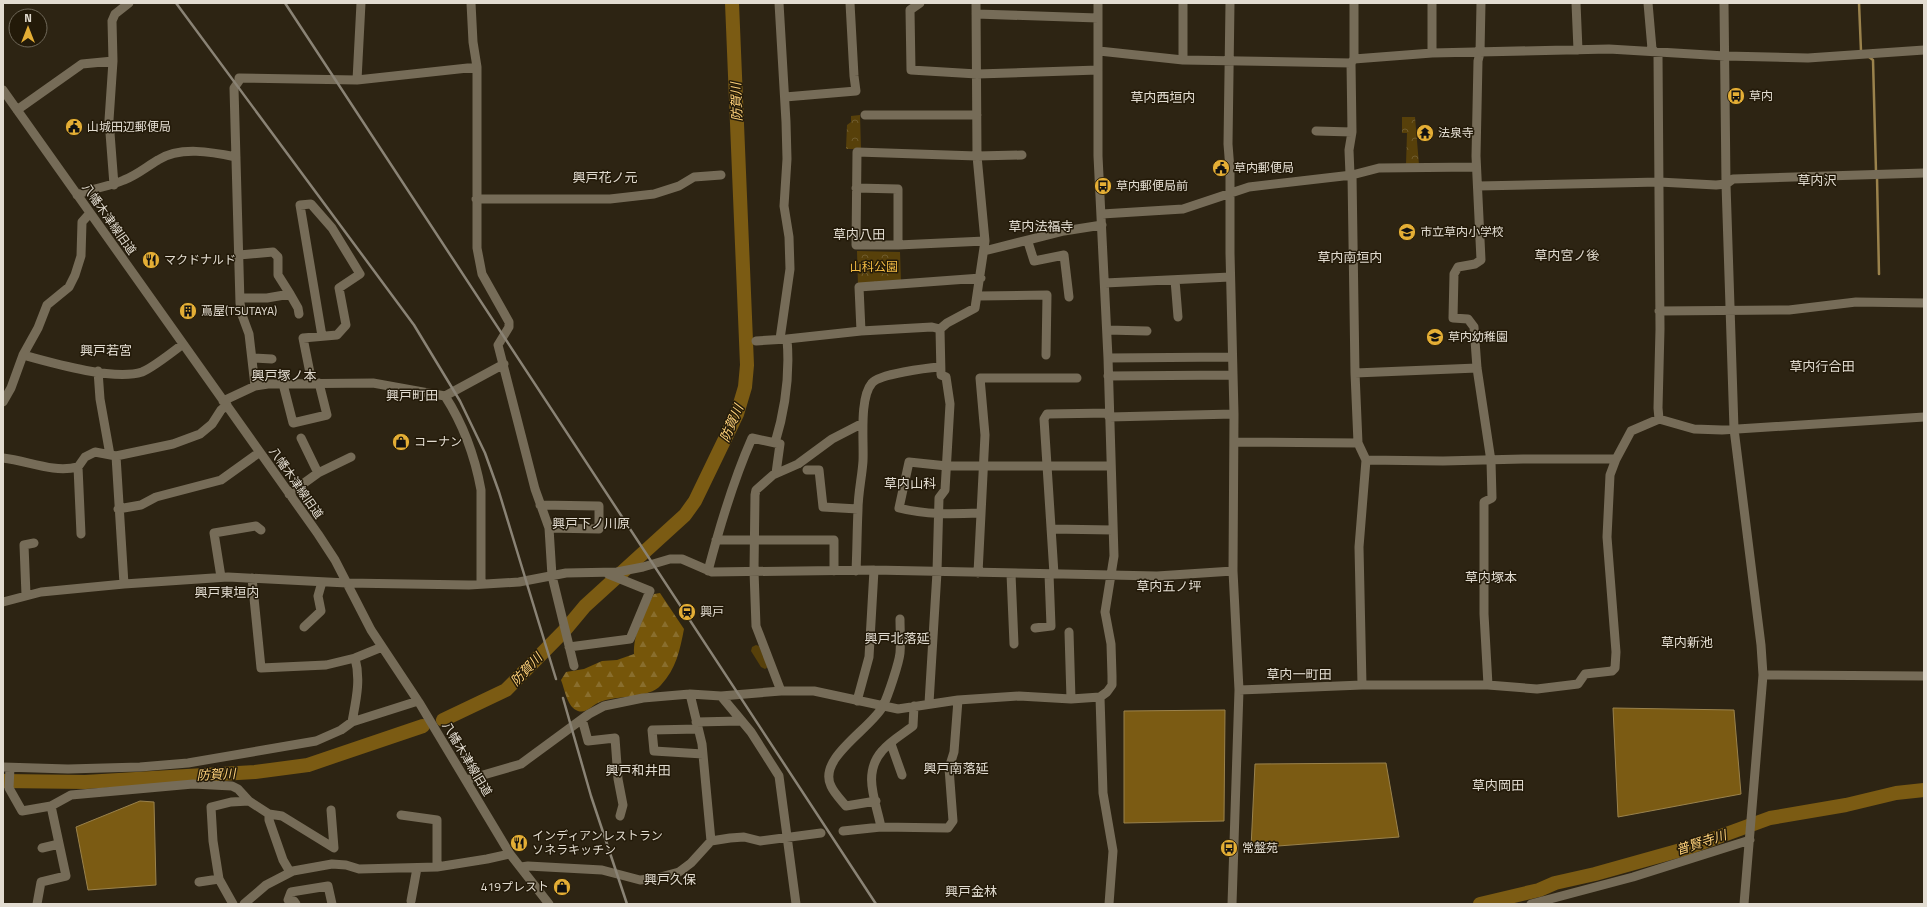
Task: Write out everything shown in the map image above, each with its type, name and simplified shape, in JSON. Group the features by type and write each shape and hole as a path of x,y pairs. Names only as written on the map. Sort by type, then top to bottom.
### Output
{"street":[{"path":"114,185 109,120 113,61 112,21 115,14 129,3"},
{"path":"357,80 361,3"},
{"path":"471,3 472,42 477,67 477,248 482,274 509,322 510,327 498,345 504,364 520,434 540,505 549,528 552,576 574,666"},
{"path":"775,443 781,423 786,384 788,356 783,339 790,269 789,237 784,206 787,159 786,97 779,3"},
{"path":"786,97 856,91 850,3"},
{"path":"920,3 910,10 911,70 977,74 1098,70"},
{"path":"940,329 975,308 981,278 984,251 985,241 977,156 976,3"},
{"path":"466,780 521,764 582,719 604,706 643,698 690,694 721,696 781,691 814,691 898,709 929,703 1019,696 1071,699 1100,697 1107,692 1112,685 1111,644 1106,612 1108,589 1114,556 1107,330 1098,156 1098,3"},
{"path":"1183,3 1183,60"},
{"path":"1230,3 1230,277 1235,442 1233,571 1239,690 1232,904"},
{"path":"1354,3 1352,132 1349,150 1351,175 1358,443 1366,460 1359,546 1362,685"},
{"path":"1432,3 1432,53"},
{"path":"1481,3 1480,53 1478,61 1476,167 1481,260 1475,264 1458,267 1454,274 1453,318 1468,319 1474,327 1477,368 1491,460 1492,498 1484,502 1484,614 1488,685"},
{"path":"1576,3 1578,50"},
{"path":"1648,3 1652,49 1658,55 1659,419"},
{"path":"1724,3 1726,184 1734,428 1761,645 1763,675 1744,904"},
{"path":"976,14 1098,18"},
{"path":"1098,51 1183,60 1352,61 1432,53 1609,49 1656,53 1808,58 1924,50"},
{"path":"17,110 82,64 113,61"},
{"path":"255,386 249,334 242,315 240,298 234,88 239,81 239,78 357,80 477,67"},
{"name":"八幡木津線旧道","path":"3,90 335,560 348,583 358,606 418,701 510,854 548,904"},
{"path":"865,115 977,115"},
{"path":"1316,132 1352,132"},
{"path":"77,195 88,190 114,185 135,176 159,158 201,150 236,156"},
{"path":"985,241 898,245 856,245 857,152 977,156 1022,155"},
{"path":"1102,214 1184,208 1249,187 1351,175 1379,168 1476,167"},
{"path":"1478,186 1659,182 1716,185 1726,184 1733,179 1924,173"},
{"path":"476,199 610,200 654,194 679,186 694,177 721,175"},
{"path":"856,188 898,189 898,245"},
{"path":"284,384 293,423 327,415 315,384 303,338 338,335 346,325 339,288 360,274 332,228 311,204 300,205 322,336"},
{"path":"3,402 11,388 23,355 38,328 47,305 69,287 75,275 81,256 82,222 90,213"},
{"path":"984,251 1028,242 1064,231 1102,225"},
{"path":"1028,242 1034,261 1064,255 1069,297"},
{"path":"239,255 273,252 278,257 278,275 298,308 299,314"},
{"path":"1105,283 1230,277"},
{"path":"861,331 859,287 981,278"},
{"path":"1175,280 1178,317"},
{"path":"240,298 267,298 290,294"},
{"path":"978,296 1047,295 1046,355"},
{"path":"1659,311 1789,310 1856,302 1924,303"},
{"path":"756,340 932,326 940,329"},
{"path":"929,703 937,572 939,498 945,490 950,404 946,376 941,375 940,329"},
{"path":"1107,330 1147,331"},
{"path":"23,355 60,366 111,374 142,372 183,344"},
{"path":"1108,358 1232,357"},
{"path":"252,358 272,359"},
{"path":"81,534 78,467 85,457 95,452 113,456 173,444 200,434 212,424 225,403 255,386 284,384 373,383 445,396 504,364"},
{"path":"856,571 863,423 865,401 872,382 877,379 906,372 940,367"},
{"path":"1355,373 1477,368"},
{"path":"98,371 100,399 113,456 124,584"},
{"path":"1108,376 1232,375"},
{"path":"978,573 985,435 980,378 1077,378"},
{"path":"445,396 453,408 466,436 474,458 480,483 480,584"},
{"path":"1035,628 1051,626 1051,529 1044,420 1047,414 1234,414"},
{"path":"1239,690 1362,685 1488,685 1537,689 1578,684 1585,674 1612,672 1615,668 1616,652 1607,537 1610,475 1616,459 1631,431 1659,419 1694,429 1924,417"},
{"path":"781,691 756,626 754,571 755,495 760,487 776,474 798,464 832,439 863,423"},
{"path":"301,438 318,473"},
{"path":"708,571 735,477 752,438 780,444 776,474"},
{"path":"1235,442 1358,443"},
{"path":"118,508 142,505 156,497 221,480 260,452"},
{"path":"289,494 318,473 351,457"},
{"path":"3,458 51,469 66,470 78,467"},
{"path":"1366,460 1491,460 1523,458 1616,459"},
{"path":"981,513 916,513 899,508 909,462 947,466 1111,466"},
{"path":"807,470 819,470 823,507 858,509"},
{"path":"540,505 599,506 599,529 549,528"},
{"path":"221,577 214,533 256,526 261,530"},
{"path":"1051,529 1113,530"},
{"path":"716,540 834,540 834,571"},
{"path":"26,595 24,545 34,543"},
{"path":"3,602 41,592 221,577 348,583 480,584 519,582 566,573 631,570 670,559 682,559 712,572 874,570 1157,576 1233,571"},
{"path":"857,701 869,657 874,570"},
{"path":"569,647 630,639 650,591 604,572"},
{"path":"1012,574 1014,644"},
{"path":"252,578 261,668 326,665 355,658 382,646"},
{"path":"304,627 321,611 318,596 322,582"},
{"path":"876,801 846,806 831,786 828,775 831,764 841,751 855,738 883,706 900,653 900,619"},
{"path":"1069,632 1071,699"},
{"path":"352,722 359,672 355,658"},
{"path":"1763,675 1924,676"},
{"path":"690,694 703,754 711,842"},
{"path":"721,696 740,721 751,732 779,776 796,904"},
{"path":"1100,697 1103,793 1112,850 1110,904"},
{"path":"843,831 881,828 948,828 953,821 949,768 954,752 958,700"},
{"path":"331,810 334,848 282,816 269,814 249,801 238,789 232,786 193,784 71,795 51,806 22,811 8,788 8,769 140,767 188,763 316,741 341,730 352,722 418,701"},
{"path":"881,828 871,773 874,763 882,750 913,726 914,706"},
{"path":"582,719 588,741 615,738 618,779 623,805 620,816"},
{"path":"703,754 654,751 652,730 740,721"},
{"path":"891,744 902,775"},
{"path":"233,904 219,879 212,841 211,807 231,802 249,801"},
{"path":"37,904 41,882 66,876 51,806"},
{"path":"269,814 269,820 290,872"},
{"path":"401,815 437,820 437,867"},
{"path":"521,867 590,868 640,880 657,878 679,872 692,863 711,842 744,837 760,841 821,833"},
{"path":"1532,904 1633,877 1750,837"},
{"path":"42,848 59,844"},
{"path":"244,904 266,885 290,872 332,864 359,868 437,867 487,860 510,854"},
{"path":"411,901 417,868"},
{"path":"198,882 219,879"},
{"path":"296,904 294,901 288,900 291,892 328,886 332,904"},
{"path":"535,886 542,904"}],"green space":[{"path":"860,115 861,149 846,149 847,125 851,122 851,116"},
{"path":"1402,117 1415,117 1419,165 1406,165 1407,133 1402,133"},
{"name":"山科公園","path":"857,251 900,252 901,282 858,285"},
{"path":"660,593 684,629 677,659 666,679 661,685 649,693 607,700 597,703 581,712 574,709 569,702 561,680 566,672 584,669 602,661 617,660 634,654 635,639 643,615 654,594"},
{"path":"756,645 759,646 768,667 765,669 761,667 751,651 752,647"}],"shaded area":[{"path":"1613,708 1734,710 1741,794 1618,817"},
{"path":"1225,710 1224,821 1124,823 1124,711"},
{"path":"1386,763 1399,837 1251,848 1255,764"},
{"path":"140,801 154,802 156,885 88,890 76,827"}],"waterway":[{"name":"防賀川","path":"443,720 506,690 565,630 585,606 685,515 695,501 737,414 745,387 747,365 732,3"},
{"path":"1859,3 1861,51"},
{"path":"1869,57 1873,60 1876,172"},
{"path":"1877,177 1879,274"},
{"name":"防賀川","path":"3,781 85,782 255,772 308,765 423,726"},
{"name":"普賢寺川","path":"1480,904 1539,890 1555,883 1595,874 1688,848 1770,818 1846,805 1896,793 1924,790"}],"railway":[{"path":"176,3 414,325 460,401 485,453 499,492 556,679"},
{"path":"285,3 876,904"},
{"path":"563,698 591,796 627,904"}],"place":[{"name":"草内","path":"1736,96"},
{"name":"山城田辺郵便局","path":"74,127"},
{"name":"法泉寺","path":"1425,133"},
{"name":"草内郵便局","path":"1221,168"},
{"name":"草内郵便局前","path":"1103,186"},
{"name":"市立草内小学校","path":"1407,232"},
{"name":"マクドナルド","path":"151,260"},
{"name":"蔦屋(TSUTAYA)","path":"188,311"},
{"name":"草内幼稚園","path":"1435,337"},
{"name":"コーナン","path":"401,442"},
{"name":"興戸","path":"687,612"},
{"name":"インディアンレストラン ソネラキッチン","path":"519,843"},
{"name":"常盤苑","path":"1229,848"},
{"name":"419プレスト","path":"562,887"}],"district":[{"name":"草内西垣内","path":"1163,97"},
{"name":"興戸花ノ元","path":"605,177"},
{"name":"草内沢","path":"1817,180"},
{"name":"草内法福寺","path":"1041,226"},
{"name":"草内八田","path":"859,234"},
{"name":"草内宮ノ後","path":"1567,255"},
{"name":"草内南垣内","path":"1350,257"},
{"name":"興戸若宮","path":"106,350"},
{"name":"草内行合田","path":"1822,366"},
{"name":"興戸塚ノ本","path":"284,375"},
{"name":"興戸町田","path":"412,395"},
{"name":"草内山科","path":"910,483"},
{"name":"興戸下ノ川原","path":"591,523"},
{"name":"草内塚本","path":"1491,577"},
{"name":"草内五ノ坪","path":"1169,586"},
{"name":"興戸東垣内","path":"227,592"},
{"name":"興戸北落延","path":"897,638"},
{"name":"草内新池","path":"1687,642"},
{"name":"草内一町田","path":"1299,674"},
{"name":"興戸南落延","path":"956,768"},
{"name":"興戸和井田","path":"638,770"},
{"name":"草内岡田","path":"1498,785"},
{"name":"興戸久保","path":"670,879"},
{"name":"興戸金林","path":"971,891"}]}
